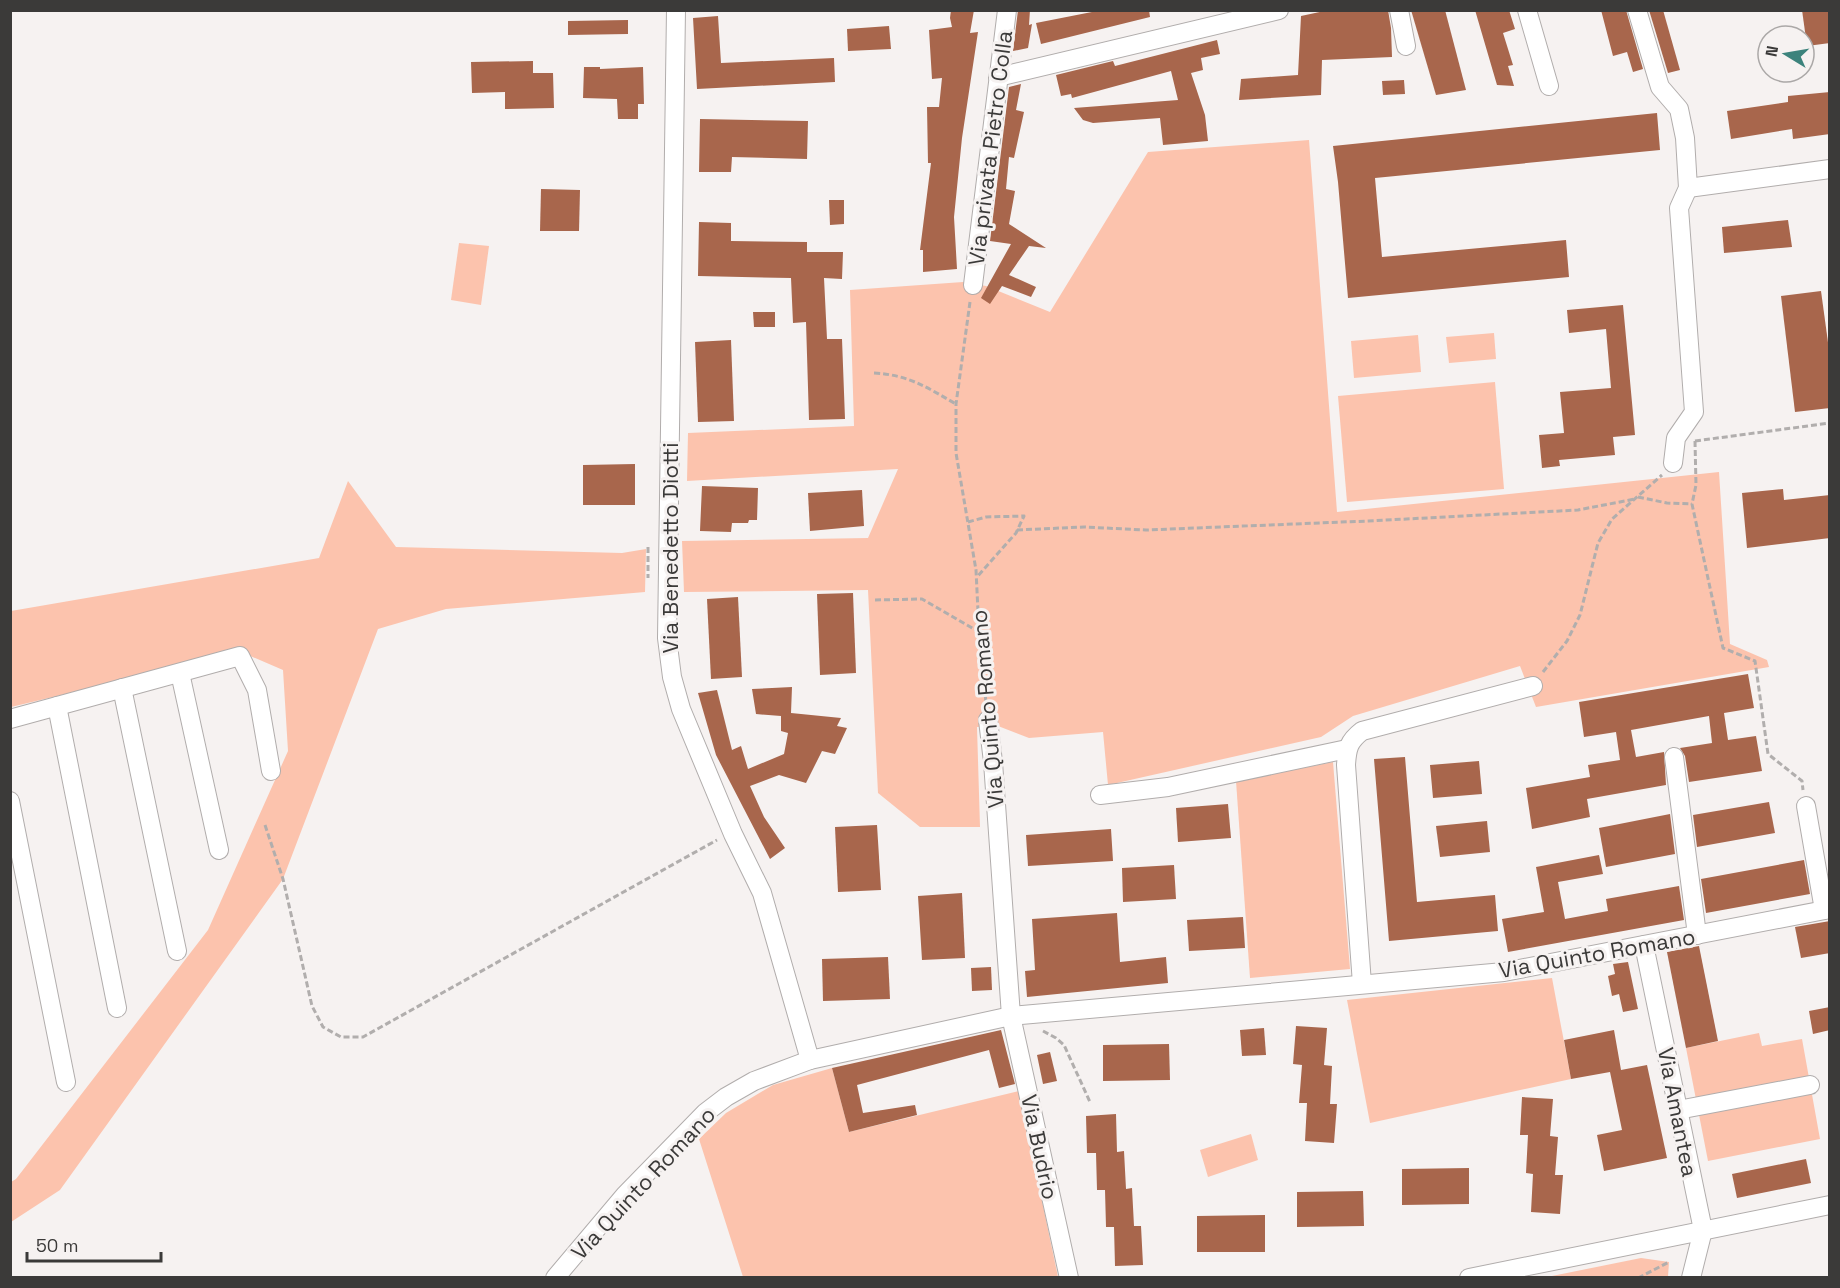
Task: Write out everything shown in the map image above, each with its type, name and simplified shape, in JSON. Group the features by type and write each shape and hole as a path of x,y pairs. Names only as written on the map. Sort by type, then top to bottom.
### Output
{"street":[{"name":"Via Benedetto Diotti","path":"676,10 667,638 672,677 681,709 733,834 762,893 810,1060"},
{"name":"Via privata Pietro Colla","path":"974,285 1007,10"},
{"path":"998,77 1243,15 1279,10"},
{"path":"1400,10 1406,46"},
{"path":"1527,10 1549,86"},
{"path":"1637,10 1660,87 1679,109 1685,138 1688,188 1679,208 1695,412 1677,438 1673,463"},
{"path":"1688,188 1830,170"},
{"path":"10,719 240,656 257,690 271,771"},
{"path":"180,673 219,849"},
{"path":"1362,984 1346,765 1347,749 1351,739 1362,731 1533,686"},
{"path":"122,688 177,951"},
{"path":"57,706 117,1008"},
{"name":"Via Quinto Romano","path":"988,720 1011,1016"},
{"path":"1100,795 1168,788 1347,749"},
{"path":"1674,757 1697,935"},
{"path":"10,801 66,1082"},
{"path":"1806,806 1827,909"},
{"name":"Via Quinto Romano","path":"555,1278 625,1195 705,1113 726,1097 754,1082 810,1060 1011,1016 1504,972 1827,909"},
{"name":"Via Amantea","path":"1644,945 1703,1230 1691,1278"},
{"name":"Via Budrio","path":"1011,1016 1069,1278"},
{"path":"1678,1110 1810,1085"},
{"path":"1469,1278 1830,1205"}],"path":[{"name":"Via Quinto Romano","path":"974,285 956,404 956,453 977,577 978,632 988,720"},
{"path":"874,373 893,374 912,380 956,404"},
{"path":"1695,412 1696,485 1692,504 1723,648 1755,661 1768,754 1802,781 1806,806"},
{"path":"1695,441 1830,423"},
{"path":"1533,686 1567,641 1580,615 1598,543 1612,519 1673,463"},
{"path":"1017,530 1084,527 1146,530 1368,521 1578,510 1636,498 1692,504"},
{"path":"968,522 986,517 1024,516 1017,530 977,577"},
{"path":"648,547 648,578"},
{"path":"875,600 922,598 978,632"},
{"path":"265,825 283,879 312,1006 323,1027 341,1037 363,1037 714,840 733,834"},
{"path":"1044,1032 1064,1045 1090,1102"},
{"path":"1638,1278 1669,1262"}],"shaded area":[{"path":"1309,140 1337,512 1719,472 1730,644 1767,660 1769,667 1536,707 1520,666 1353,716 1321,737 1108,785 1103,732 1029,738 998,726 977,727 980,827 920,827 878,793 868,590 684,592 682,541 868,538 898,469 687,481 688,433 854,426 850,290 963,282 986,286 1050,312 1148,152"},
{"path":"459,243 489,246 481,305 451,300"},
{"path":"1494,333 1496,359 1449,363 1446,337"},
{"path":"1418,335 1421,372 1354,378 1351,341"},
{"path":"1495,382 1504,489 1347,502 1338,396"},
{"path":"348,481 396,547 622,553 646,549 645,592 446,609 378,629 283,879 60,1190 11,1222 11,1182 16,1179 208,930 288,751 283,670 241,652 11,707 11,611 319,558"},
{"path":"1333,762 1350,969 1250,978 1236,781"},
{"path":"1552,978 1571,1079 1370,1123 1347,1000"},
{"path":"1759,1033 1762,1046 1802,1039 1820,1139 1708,1161 1686,1048"},
{"path":"832,1068 849,1132 1019,1091 1058,1277 743,1277 699,1139 726,1113 773,1085"},
{"path":"1251,1134 1258,1160 1208,1177 1200,1150"},
{"path":"1641,1258 1669,1262 1668,1277 1547,1277"}],"building":[{"path":"951,10 974,10 970,33 978,32 962,138 954,217 957,269 923,272 923,250 920,250 931,163 928,163 927,107 939,107 942,78 932,79 929,30 952,27"},
{"path":"1018,10 1030,10 1029,25 1032,24 1028,48 1013,51"},
{"path":"1102,10 1149,10 1150,17 1041,44 1036,23"},
{"path":"1329,10 1388,10 1392,57 1322,60 1321,95 1239,100 1241,79 1298,75 1301,16"},
{"path":"1411,10 1445,10 1466,90 1436,95"},
{"path":"1475,10 1509,10 1515,29 1503,33 1513,65 1508,66 1514,86 1497,85"},
{"path":"1601,10 1626,10 1643,69 1633,72 1627,52 1613,56"},
{"path":"1649,10 1663,10 1680,70 1668,73"},
{"path":"1802,10 1830,10 1830,43 1816,45 1816,24 1804,24"},
{"path":"718,16 721,63 834,58 835,82 697,89 693,18"},
{"path":"628,20 628,34 568,35 568,21"},
{"path":"889,26 891,49 848,51 847,29"},
{"path":"1217,40 1220,54 1201,58 1203,70 1191,73 1205,115 1208,141 1163,145 1160,118 1093,123 1083,120 1074,108 1178,100 1171,71 1072,98 1071,94 1061,96 1056,75 1113,61 1115,66"},
{"path":"533,61 533,73 553,73 554,108 505,109 505,92 472,93 471,62"},
{"path":"584,67 600,67 600,69 643,67 644,104 638,104 638,119 618,119 617,99 583,98"},
{"path":"1404,80 1405,94 1383,95 1382,81"},
{"path":"1021,84 1016,110 1024,112 1014,158 1009,157 1006,189 1015,191 1009,224 1046,248 1029,246 1009,275 1036,287 1031,297 1002,286 990,304 981,298 1011,244 990,241 1009,87"},
{"path":"1830,92 1830,134 1793,139 1792,129 1731,139 1727,111 1788,102 1788,96"},
{"path":"1657,113 1660,150 1375,178 1382,257 1566,240 1569,277 1348,298 1333,146"},
{"path":"700,119 808,121 807,159 732,157 731,172 699,172"},
{"path":"541,189 580,190 579,231 540,231"},
{"path":"829,200 844,200 844,224 830,225"},
{"path":"1788,220 1792,247 1724,253 1722,227"},
{"path":"699,222 731,223 731,241 807,242 807,252 843,252 842,279 824,278 827,339 842,339 845,419 809,420 806,322 793,323 791,278 698,276"},
{"path":"1821,291 1830,357 1830,408 1795,412 1781,296"},
{"path":"1623,305 1635,435 1613,437 1615,455 1559,460 1560,466 1542,468 1539,435 1564,433 1560,392 1611,388 1606,329 1569,333 1567,310"},
{"path":"753,312 775,312 775,327 754,327"},
{"path":"731,340 734,421 698,422 695,342"},
{"path":"635,464 635,505 583,505 583,465"},
{"path":"702,486 758,488 757,520 749,520 748,523 732,523 731,532 700,531"},
{"path":"1783,489 1784,500 1830,495 1830,538 1747,548 1742,493"},
{"path":"862,490 864,526 810,531 808,493"},
{"path":"853,593 856,673 820,675 817,594"},
{"path":"738,597 742,677 711,679 707,599"},
{"path":"1748,674 1754,708 1724,713 1728,740 1756,736 1762,771 1689,782 1685,756 1680,748 1712,743 1709,716 1631,730 1636,757 1664,752 1666,785 1587,799 1590,817 1532,829 1526,788 1590,777 1588,765 1620,760 1616,732 1584,737 1579,702"},
{"path":"792,687 791,713 841,718 837,726 847,728 835,754 822,751 806,783 779,775 750,786 764,817 785,848 770,859 716,755 698,693 717,690 732,750 741,746 748,769 784,754 788,733 781,731 781,716 756,714 752,689"},
{"path":"1405,757 1417,902 1495,895 1498,931 1389,941 1374,759"},
{"path":"1479,761 1482,794 1433,798 1430,765"},
{"path":"1769,802 1775,833 1697,847 1693,815"},
{"path":"1228,804 1231,838 1178,842 1176,808"},
{"path":"1670,814 1675,854 1606,867 1599,828"},
{"path":"1487,821 1490,852 1440,857 1436,826"},
{"path":"877,825 881,890 838,892 835,827"},
{"path":"1111,829 1113,861 1028,866 1026,835"},
{"path":"1599,855 1603,874 1558,882 1565,919 1608,911 1606,899 1679,886 1684,920 1508,952 1502,919 1544,912 1536,867"},
{"path":"1804,860 1810,894 1706,913 1701,879"},
{"path":"1174,865 1176,899 1123,902 1122,868"},
{"path":"962,893 965,958 922,960 918,896"},
{"path":"1117,913 1120,962 1166,957 1168,983 1027,997 1025,971 1035,970 1032,919"},
{"path":"1243,917 1245,948 1189,951 1187,920"},
{"path":"1830,921 1830,953 1801,958 1795,927"},
{"path":"1699,946 1718,1041 1686,1048 1667,952"},
{"path":"888,957 890,999 823,1001 822,959"},
{"path":"1628,962 1638,1009 1623,1012 1619,994 1612,996 1608,976 1615,974 1613,964"},
{"path":"991,967 992,990 972,991 971,968"},
{"path":"1830,1007 1830,1030 1813,1034 1809,1011"},
{"path":"1296,1026 1327,1028 1324,1065 1332,1066 1330,1104 1337,1104 1334,1143 1305,1141 1307,1103 1299,1103 1302,1065 1293,1064"},
{"path":"1264,1028 1266,1055 1242,1056 1240,1030"},
{"path":"1001,1030 1015,1084 999,1088 989,1050 857,1085 863,1113 915,1105 917,1115 849,1132 832,1068"},
{"path":"1614,1030 1621,1070 1647,1065 1667,1158 1604,1171 1597,1135 1622,1130 1610,1072 1571,1079 1564,1040"},
{"path":"1169,1044 1170,1080 1103,1081 1103,1045"},
{"path":"1050,1052 1057,1081 1043,1084 1037,1055"},
{"path":"1522,1097 1553,1099 1550,1136 1558,1137 1555,1175 1563,1175 1560,1214 1531,1212 1533,1174 1526,1173 1528,1135 1520,1135"},
{"path":"1116,1114 1117,1152 1124,1151 1126,1189 1132,1188 1134,1226 1141,1226 1143,1265 1115,1266 1114,1227 1106,1227 1105,1190 1097,1190 1096,1153 1087,1153 1086,1116"},
{"path":"1806,1159 1811,1183 1737,1198 1732,1174"},
{"path":"1469,1168 1469,1204 1402,1205 1402,1169"},
{"path":"1363,1191 1364,1226 1297,1227 1297,1192"},
{"path":"1265,1215 1265,1252 1197,1252 1197,1216"}]}
